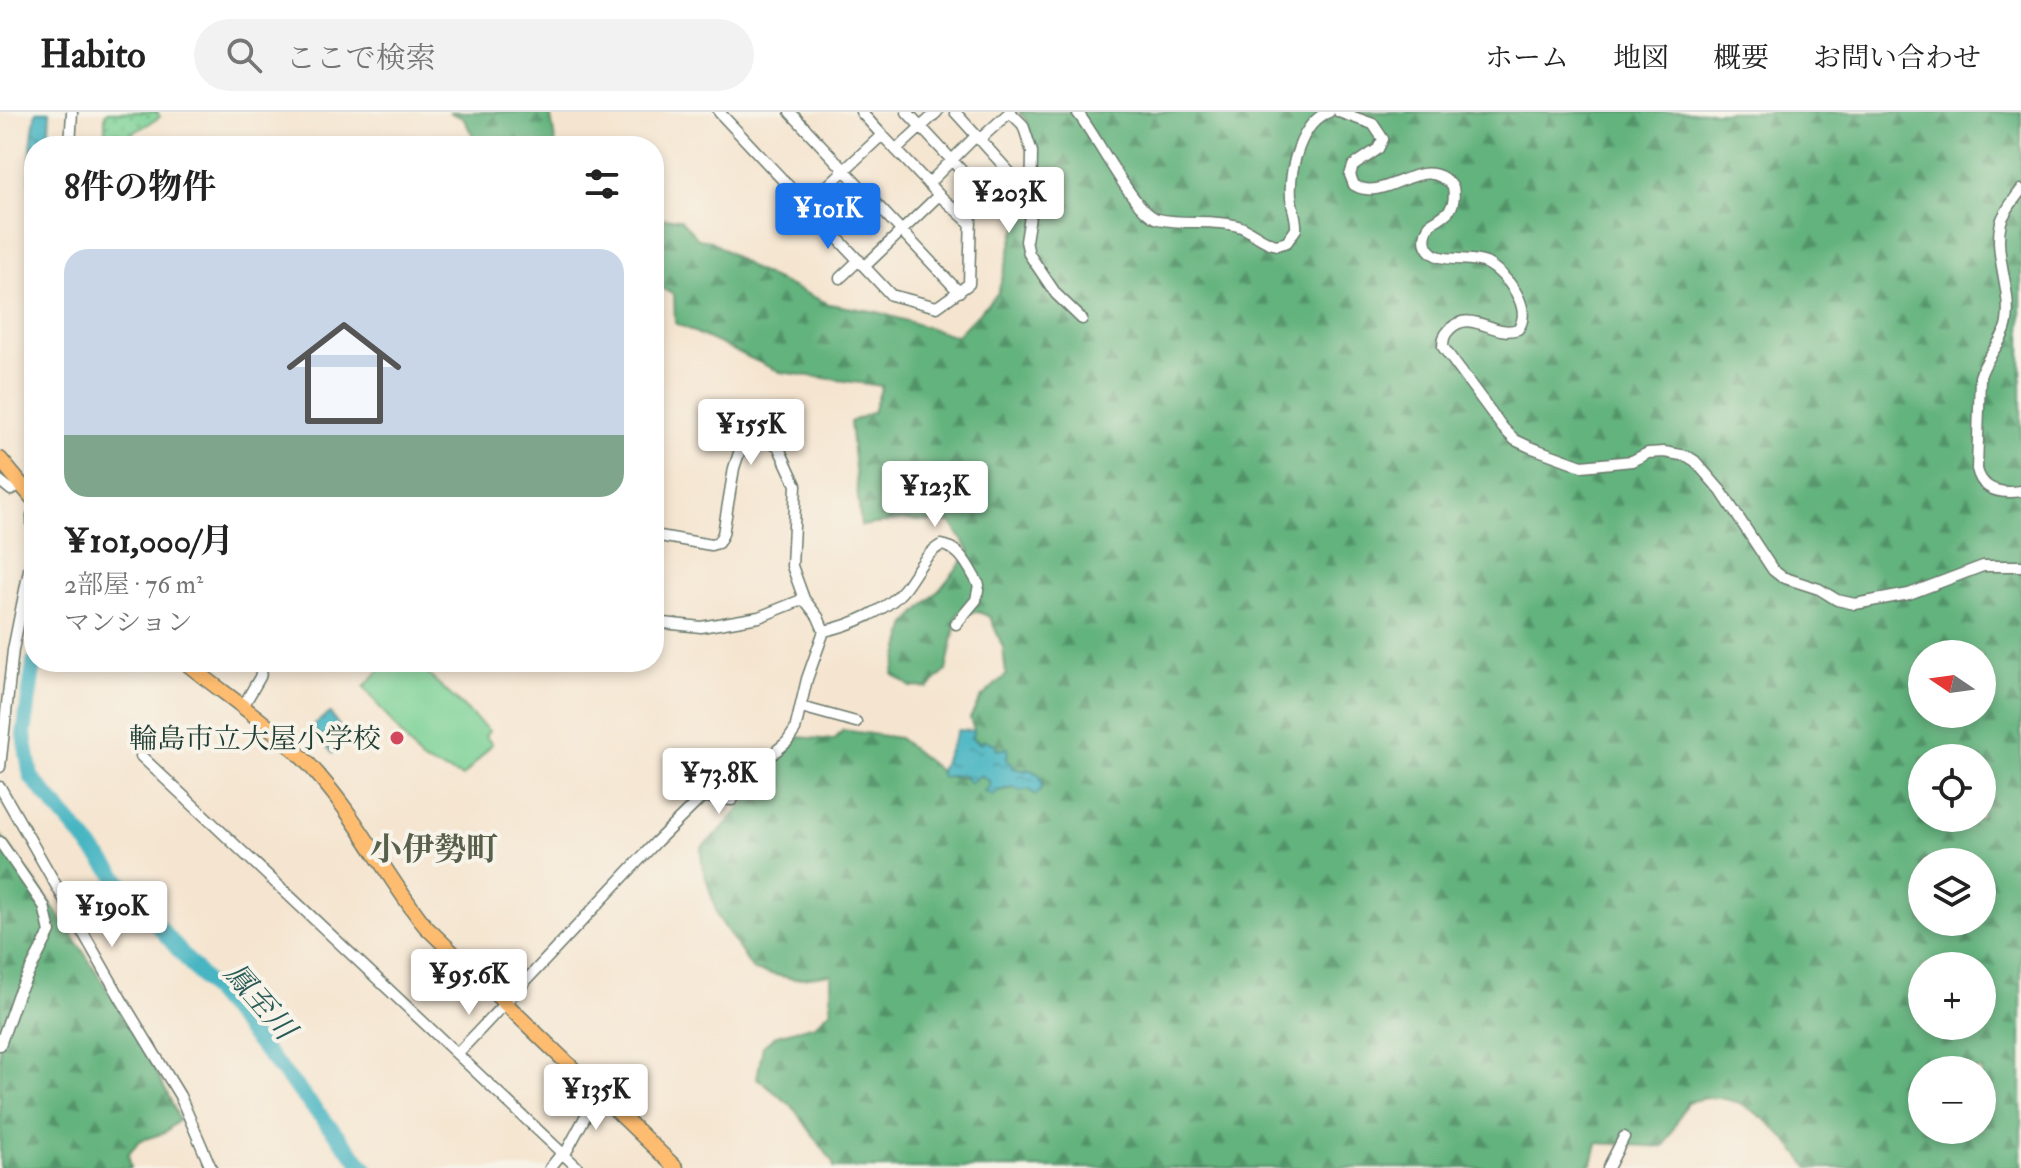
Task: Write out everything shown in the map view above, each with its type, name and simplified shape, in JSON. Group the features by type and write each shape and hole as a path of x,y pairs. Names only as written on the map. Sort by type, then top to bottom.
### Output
{"highway":[{"path":"0,459 24,488"},
{"path":"197,672 283,740 321,777 426,927 676,1168"}],"street":[{"path":"71,136 72,112"},
{"path":"790,112 959,292"},
{"path":"907,112 988,199"},
{"path":"896,150 937,112"},
{"path":"713,126 721,113 894,296 937,307 969,284 971,215 1012,175 955,112"},
{"path":"928,184 1010,112 1023,125 1032,152 1031,210 1026,241 1029,254 1056,294 1082,319"},
{"path":"1077,112 1093,131 1134,201 1148,216 1173,222 1236,225 1277,245 1292,238 1296,229 1291,184 1302,142 1318,116 1329,112"},
{"path":"1339,112 1373,124 1383,139 1378,149 1353,166 1350,175 1354,185 1374,191 1411,176 1432,173 1442,176 1453,187 1453,204 1447,216 1430,224 1425,239 1428,248 1436,256 1462,257 1487,264 1519,297 1523,317 1518,329 1506,332 1467,320 1457,323 1446,333 1443,342 1443,347 1515,440 1582,466 1632,461 1648,453 1687,456 1700,465 1721,491 1773,570 1782,577 1819,589 1844,602 1868,603 1909,594 1983,566 2021,566"},
{"path":"865,114 928,184 971,224"},
{"path":"807,205 882,135"},
{"path":"2021,190 2000,227 2007,319 2002,335 1983,363 1980,377 1977,469 1982,483 1992,489 2021,491"},
{"path":"840,278 901,231 939,195"},
{"path":"458,1053 699,800 704,797 732,800 737,797 758,766 787,742 795,730 824,631 804,599 792,566 796,485 786,460 774,443 758,442 741,447 734,468 723,534 718,543 711,545 664,537"},
{"path":"0,481 11,490 21,484"},
{"path":"824,631 844,627 863,618 903,591 925,558 941,545 960,554 979,585 976,600 956,624"},
{"path":"0,767 13,650 24,595"},
{"path":"664,623 701,627 759,617 804,599"},
{"path":"242,708 261,672"},
{"path":"801,707 856,722"},
{"path":"141,756 578,1168"},
{"path":"1,793 180,1096 211,1168"},
{"path":"0,842 44,906 50,932 18,994 0,1045"},
{"path":"550,1168 563,1155 598,1093"},
{"path":"1608,1168 1624,1137"}],"green space":[{"path":"108,112 157,112 160,117 128,136 105,136 105,115"},
{"path":"449,112 550,112 554,136 473,136 463,118"},
{"path":"1019,112 2021,112 2021,1168 1809,1168 1781,1134 1759,1115 1746,1107 1715,1098 1687,1102 1664,1147 1597,1143 1592,1164 1584,1168 834,1168 792,1106 757,1078 763,1046 777,1035 815,1025 831,1010 831,974 794,979 753,970 718,917 702,864 701,848 722,829 799,737 834,740 843,730 899,738 940,771 942,777 980,775 989,781 990,786 985,791 1043,783 1039,774 1028,769 1018,771 1007,761 1007,753 971,738 974,731 970,718 981,698 1006,675 1003,647 990,617 979,612 958,613 946,671 928,688 911,687 893,674 907,623 970,552 951,523 903,520 861,526 850,422 873,412 882,386 780,372 675,323 674,295 664,290 664,218 680,219 698,239 711,241 755,270 829,304 877,312 956,336 998,293 1014,234 1044,178 1026,120"},
{"path":"378,672 426,672 489,731 485,736 492,744 463,777 422,761 364,687"},
{"path":"0,834 100,977 156,1073 179,1120 164,1133 139,1141 128,1154 131,1168 0,1168"}],"water":[{"path":"36,112 50,112 49,136 33,136"},
{"path":"330,713 349,740 332,753 312,726"},
{"path":"958,730 974,731 971,738 981,744 984,740 995,744 996,750 1008,748 1007,761 1013,764 1013,768 1028,769 1040,775 1043,787 1036,795 1028,789 1021,791 1013,787 998,791 994,796 984,791 990,786 981,775 970,783 963,775 942,777 940,771"}],"waterway":[{"name":"鳳至川","path":"33,672 24,734 31,777 365,1168"}],"place":[{"name":"輪島市立大屋小学校","path":"397,738"}],"district":[{"name":"小伊勢町","path":"434,849"}]}
